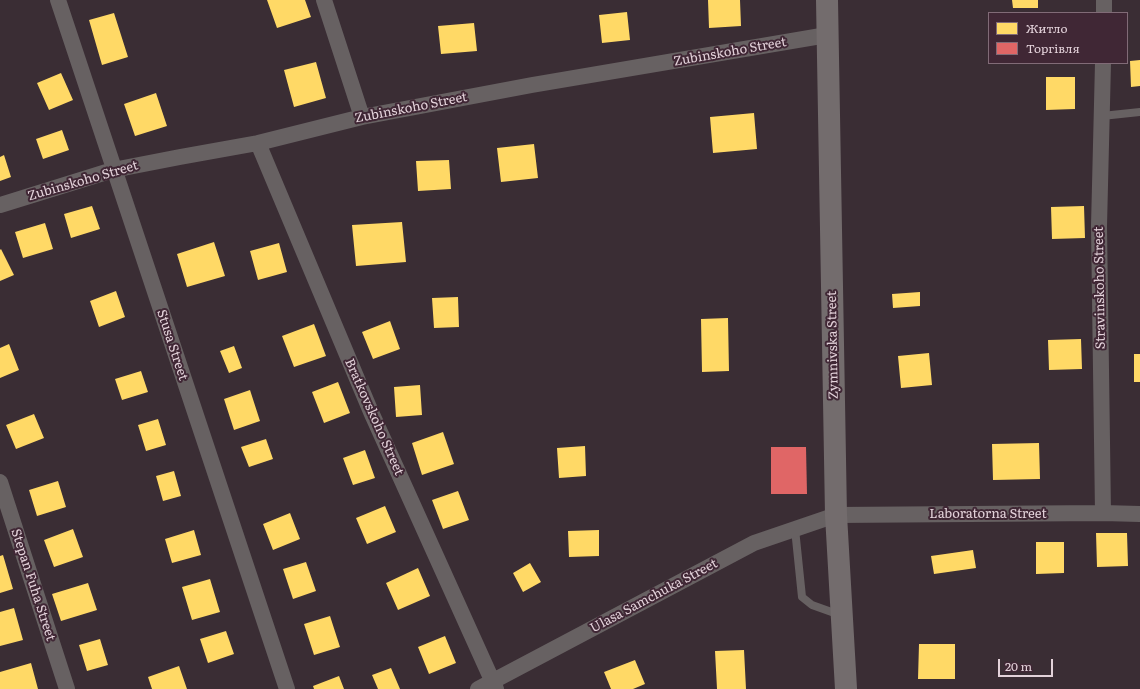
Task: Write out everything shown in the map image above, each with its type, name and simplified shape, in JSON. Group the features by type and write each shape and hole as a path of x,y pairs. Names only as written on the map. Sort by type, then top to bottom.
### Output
{"main road":[{"name":"Zymnivska Street","path":"827,0 836,515 846,689"}],"street":[{"name":"Stusa Street","path":"58,0 113,170 287,689"},
{"path":"324,0 362,117"},
{"path":"1104,0 1104,12"},
{"name":"Zubinskoho Street","path":"0,205 113,170 180,156 258,143 362,117 532,85 827,36"},
{"name":"Stravinskoho Street","path":"1103,64 1099,226 1103,513"},
{"name":"Bratkovskoho Street","path":"258,143 371,412 494,685"},
{"name":"Stepan Fuha Street","path":"0,482 67,689"},
{"name":"Laboratorna Street","path":"836,515 1140,514"},
{"name":"Ulasa Samchuka Street","path":"478,689 494,685 754,543 836,515"}],"lane":[{"path":"1102,116 1140,112"},
{"path":"795,529 802,597 812,605 841,615"}],"building: Житло":[{"path":"267,0 305,0 311,17 277,28"},
{"path":"708,0 740,0 741,26 709,28"},
{"path":"1012,0 1038,0 1038,8 1013,8"},
{"path":"627,12 630,40 602,43 599,15"},
{"path":"114,13 128,57 102,65 89,20"},
{"path":"474,23 477,51 441,54 438,26"},
{"path":"1140,60 1140,86 1131,87 1130,61"},
{"path":"316,62 326,98 294,107 284,70"},
{"path":"61,73 73,100 49,110 37,83"},
{"path":"1046,77 1075,77 1075,109 1046,110"},
{"path":"156,93 167,126 135,136 124,104"},
{"path":"754,113 757,149 713,153 710,117"},
{"path":"62,130 69,150 43,159 36,139"},
{"path":"534,144 538,178 501,182 497,148"},
{"path":"4,155 11,177 0,181 0,157"},
{"path":"449,160 451,189 418,191 416,161"},
{"path":"92,206 100,229 71,238 64,214"},
{"path":"1084,206 1085,238 1052,239 1051,207"},
{"path":"402,222 406,262 356,266 352,225"},
{"path":"45,223 53,249 23,258 15,232"},
{"path":"214,242 225,276 187,287 177,254"},
{"path":"279,243 287,272 258,280 250,251"},
{"path":"1,249 14,275 0,281 0,250"},
{"path":"116,291 125,317 99,327 90,301"},
{"path":"920,292 920,306 893,308 892,294"},
{"path":"458,297 459,327 434,328 432,298"},
{"path":"728,318 729,371 702,372 701,319"},
{"path":"390,321 400,349 373,359 362,332"},
{"path":"314,324 326,356 294,367 282,336"},
{"path":"1081,339 1082,369 1049,370 1048,340"},
{"path":"9,344 19,370 0,378 0,348"},
{"path":"234,346 242,368 229,373 220,351"},
{"path":"929,353 932,385 901,388 898,356"},
{"path":"1134,354 1140,354 1140,382 1134,382"},
{"path":"141,371 148,392 122,400 115,379"},
{"path":"338,382 350,413 324,423 312,392"},
{"path":"420,385 422,415 396,417 394,387"},
{"path":"250,390 260,421 234,430 224,399"},
{"path":"34,414 44,438 16,449 6,425"},
{"path":"158,419 166,445 146,451 138,425"},
{"path":"443,432 454,464 422,475 412,443"},
{"path":"266,439 273,459 249,467 241,447"},
{"path":"1039,443 1040,479 993,480 992,444"},
{"path":"585,446 586,476 559,478 557,448"},
{"path":"365,450 375,478 353,485 343,458"},
{"path":"174,471 181,496 163,501 156,476"},
{"path":"58,481 66,507 37,516 29,490"},
{"path":"458,491 469,520 443,529 432,500"},
{"path":"385,506 396,532 367,544 356,518"},
{"path":"290,513 300,539 273,550 263,524"},
{"path":"73,529 83,557 54,567 44,540"},
{"path":"194,530 201,555 172,563 165,539"},
{"path":"599,530 599,556 569,557 568,531"},
{"path":"1096,533 1127,533 1128,566 1097,567"},
{"path":"1036,542 1064,542 1064,573 1036,574"},
{"path":"973,550 976,568 934,574 931,556"},
{"path":"3,555 13,589 0,593 0,556"},
{"path":"306,562 316,591 293,599 283,569"},
{"path":"530,563 541,582 523,592 513,573"},
{"path":"418,568 430,596 398,610 386,583"},
{"path":"210,579 220,612 192,620 182,587"},
{"path":"88,583 97,610 61,621 52,594"},
{"path":"14,608 23,640 0,646 0,612"},
{"path":"330,616 340,647 314,655 304,624"},
{"path":"226,631 234,654 208,663 200,639"},
{"path":"445,636 456,663 429,674 418,647"},
{"path":"100,639 108,665 87,671 79,645"},
{"path":"919,644 955,644 955,679 918,679"},
{"path":"744,650 746,689 717,689 715,651"},
{"path":"635,660 645,684 633,689 611,689 604,672"},
{"path":"31,663 38,689 0,689 0,672"},
{"path":"179,666 187,689 152,689 148,677"},
{"path":"391,668 400,689 378,689 372,675"},
{"path":"339,676 344,689 314,689 313,686"}],"building: Торгівля":[{"path":"771,447 806,447 807,494 771,494"}]}
